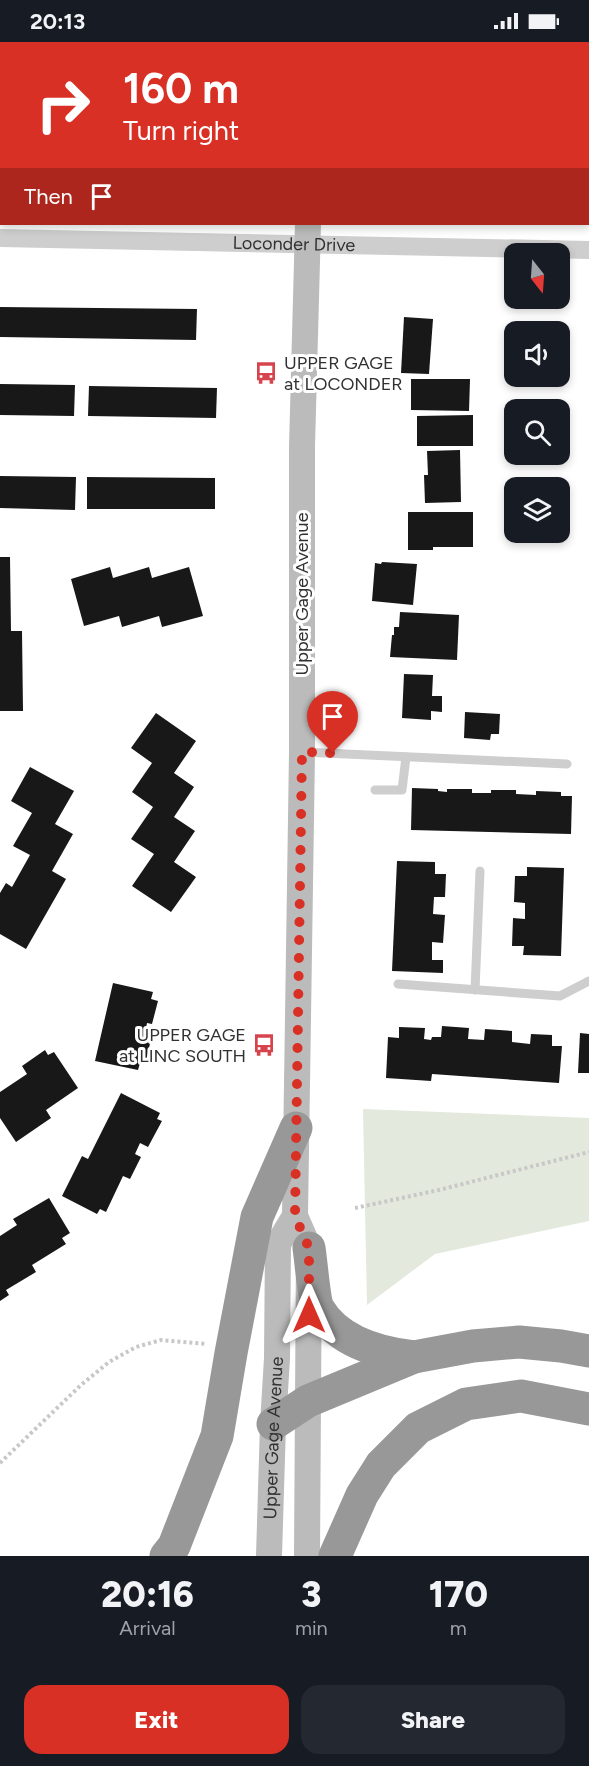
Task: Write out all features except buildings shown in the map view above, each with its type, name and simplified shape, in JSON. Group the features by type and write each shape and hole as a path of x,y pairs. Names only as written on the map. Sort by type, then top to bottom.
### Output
{"highway":[{"path":"166,1556 174,1546 217,1436 257,1217 296,1128"},
{"path":"309,1248 317,1307 337,1330 367,1347 414,1357"},
{"path":"273,1424 308,1401 414,1357 473,1346 519,1342 589,1351"},
{"path":"335,1556 362,1495 381,1465 418,1428 466,1404 521,1396 589,1409"}],"main road":[{"name":"Upper Gage Avenue","path":"307,1556 309,1248 295,1216 302,752 302,447 308,234"},
{"name":"Upper Gage Avenue","path":"269,1556 277,1358 278,1244 295,1216"}],"street":[{"name":"Loconder Drive","path":"0,238 308,234 589,250"}],"lane":[{"path":"302,752 567,764"},
{"path":"375,790 402,790 406,757"},
{"path":"475,990 480,871"},
{"path":"398,984 560,996 589,981"}],"path":[{"path":"356,1208 439,1190 589,1152"},
{"path":"0,1463 81,1385 127,1352 136,1347 162,1340 208,1345"}],"shaded area":[{"path":"363,1109 589,1118 589,1221 435,1254 367,1305"}],"place":[{"name":"UPPER GAGE at LOCONDER","path":"266,373"},
{"name":"UPPER GAGE at LINC SOUTH","path":"264,1045"}],"route":[{"path":"309,1315 309,1248 295,1216 302,752 333,753"}]}
